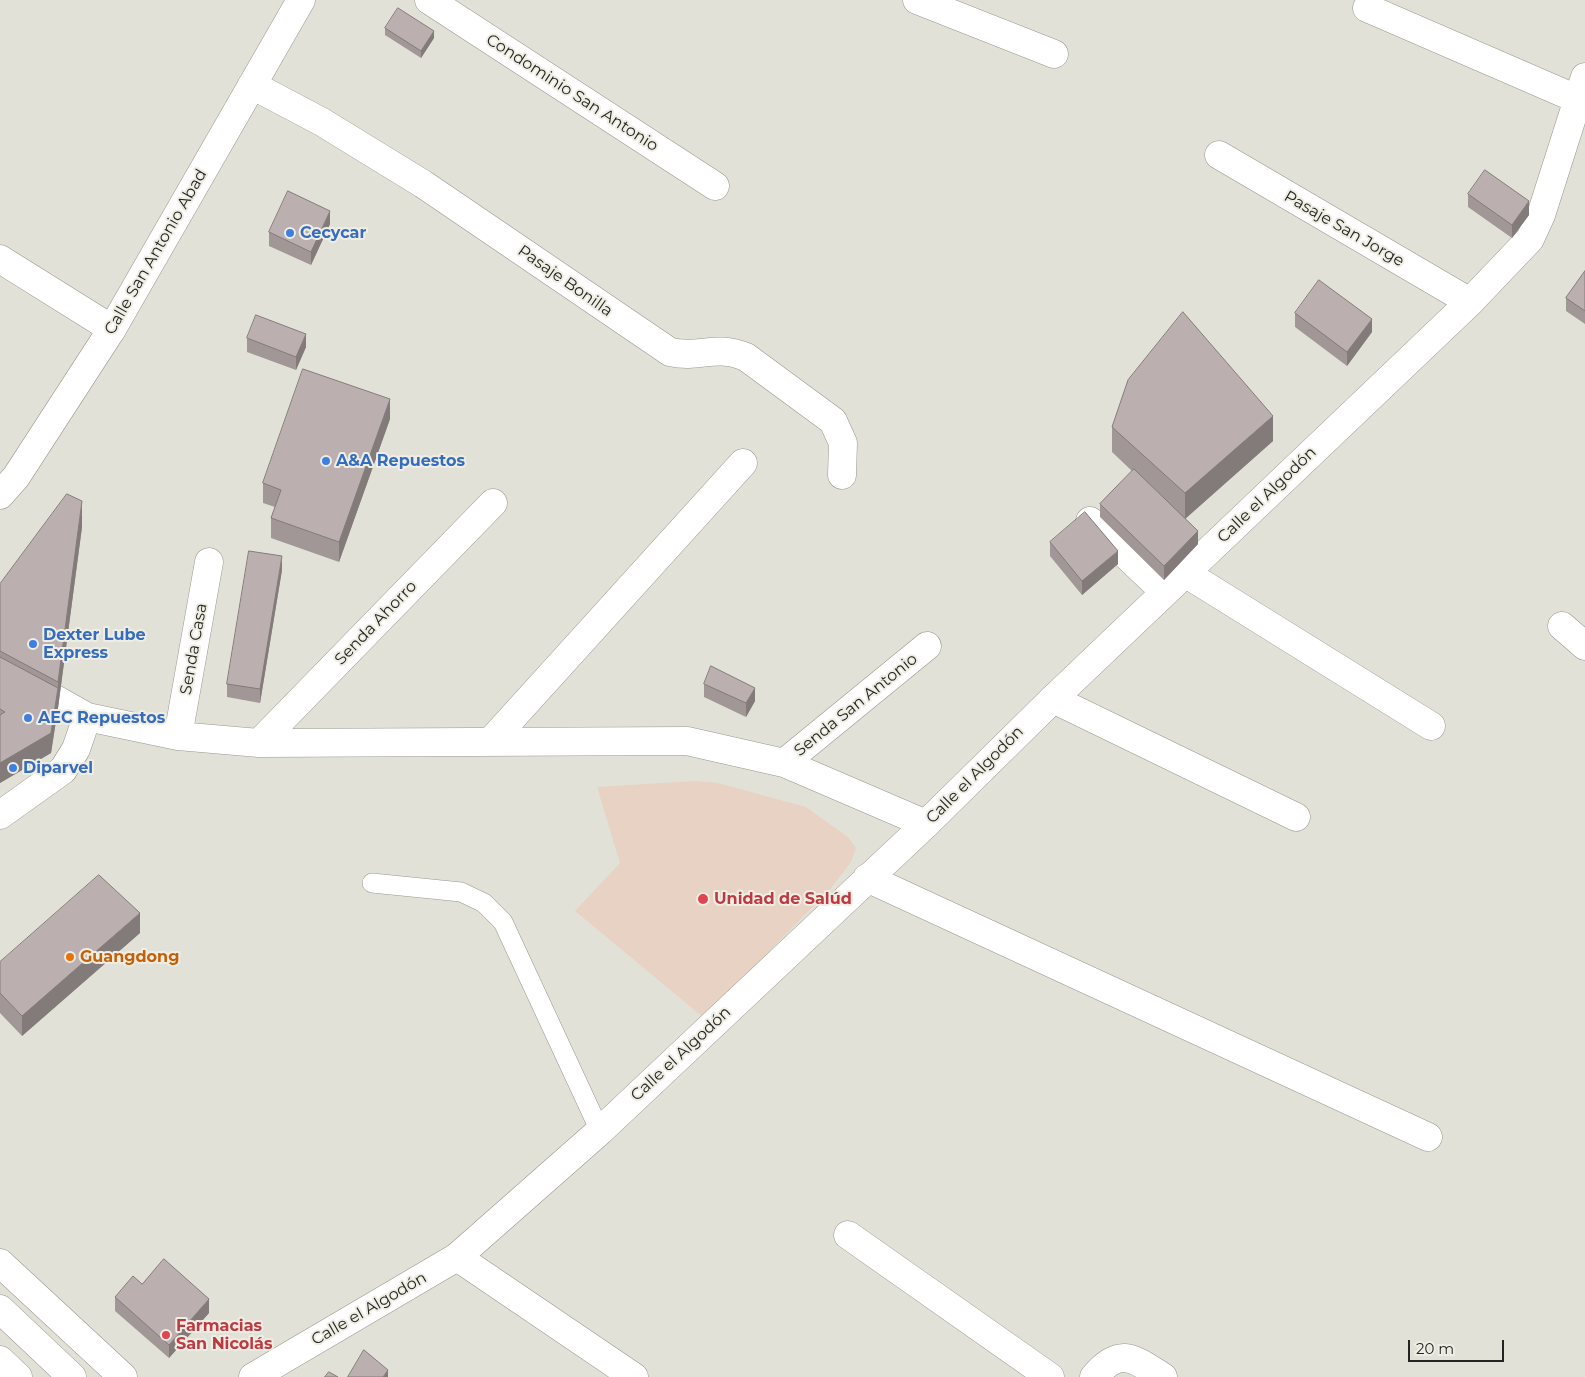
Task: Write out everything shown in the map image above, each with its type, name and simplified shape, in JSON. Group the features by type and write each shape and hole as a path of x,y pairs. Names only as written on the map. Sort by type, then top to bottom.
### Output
{"main road":[{"name":"Calle San Antonio Abad","path":"0,495 16,477 112,329 300,0"},
{"name":"Condominio San Antonio","path":"429,0 715,186"},
{"path":"917,0 1054,54"},
{"path":"1368,8 1580,106"},
{"name":"Pasaje Bonilla","path":"252,85 322,122 423,184 670,352 688,356 716,350 730,351 746,357 832,421 843,443 842,475"},
{"name":"Calle el Algodón","path":"253,1377 458,1257 600,1131 926,824 1052,699 1470,302 1530,239 1541,215 1580,106"},
{"name":"Pasaje San Jorge","path":"1219,155 1470,302"},
{"path":"0,259 112,329"},
{"path":"492,740 743,463"},
{"name":"Senda Ahorro","path":"259,743 493,503"},
{"path":"1090,521 1165,592"},
{"name":"Senda Casa","path":"178,736 209,562"},
{"path":"1185,573 1431,726"},
{"path":"1562,626 1585,646"},
{"name":"Senda San Antonio","path":"784,763 927,646"},
{"path":"0,668 86,718 178,736 259,743 370,744 492,740 687,741 784,763 926,824"},
{"path":"1052,699 1296,818"},
{"path":"0,815 63,770 76,749 86,718"},
{"path":"867,878 1428,1137"},
{"path":"848,1235 1050,1377"},
{"path":"458,1257 634,1377"},
{"path":"0,1263 123,1377"},
{"path":"0,1309 72,1377"},
{"path":"1094,1377 1105,1364 1121,1356 1136,1360 1163,1377"},
{"path":"0,1360 18,1377"}],"lane":[{"path":"372,883 461,892 484,903 503,922 600,1131"}],"shaded area":[{"name":"Unidad de Salúd","path":"695,781 718,783 806,807 848,837 856,848 851,862 832,887 704,1018 575,911 620,863 597,787"}],"building":[{"path":"398,8 434,31 421,51 385,28"},
{"path":"1485,170 1529,201 1512,225 1468,194"},
{"path":"288,191 330,211 311,252 269,232"},
{"path":"1585,271 1585,311 1566,298"},
{"path":"1319,280 1372,319 1347,352 1295,313"},
{"path":"1183,312 1273,416 1185,493 1112,427 1128,380"},
{"path":"256,315 306,334 296,357 247,338"},
{"name":"A&A Repuestos","path":"303,369 390,399 339,542 271,518 281,490 263,483"},
{"path":"1134,469 1198,531 1164,566 1100,504"},
{"name":"Dexter Lube Express","path":"67,494 82,501 58,682 0,651 0,584"},
{"path":"1085,512 1118,551 1082,581 1050,542"},
{"path":"249,551 282,556 260,689 227,684"},
{"path":"0,657 58,688 51,733 0,763 0,715 5,712 0,709"},
{"path":"711,666 755,688 746,703 704,684"},
{"name":"Guangdong","path":"99,875 140,913 22,1016 0,993 0,962"},
{"name":"Farmacias San Nicolás","path":"164,1259 209,1299 169,1345 115,1297 133,1276 142,1284"},
{"path":"364,1350 388,1370 383,1377 348,1377"},
{"path":"329,1372 338,1377 325,1377"}],"place":[{"name":"Cecycar","path":"290,233"},
{"name":"A&A Repuestos","path":"326,461"},
{"name":"Dexter Lube Express","path":"33,644"},
{"name":"AEC Repuestos","path":"28,718"},
{"name":"Diparvel","path":"13,768"},
{"name":"Unidad de Salúd","path":"703,899"},
{"name":"Guangdong","path":"70,957"},
{"name":"Farmacias San Nicolás","path":"166,1335"}]}
